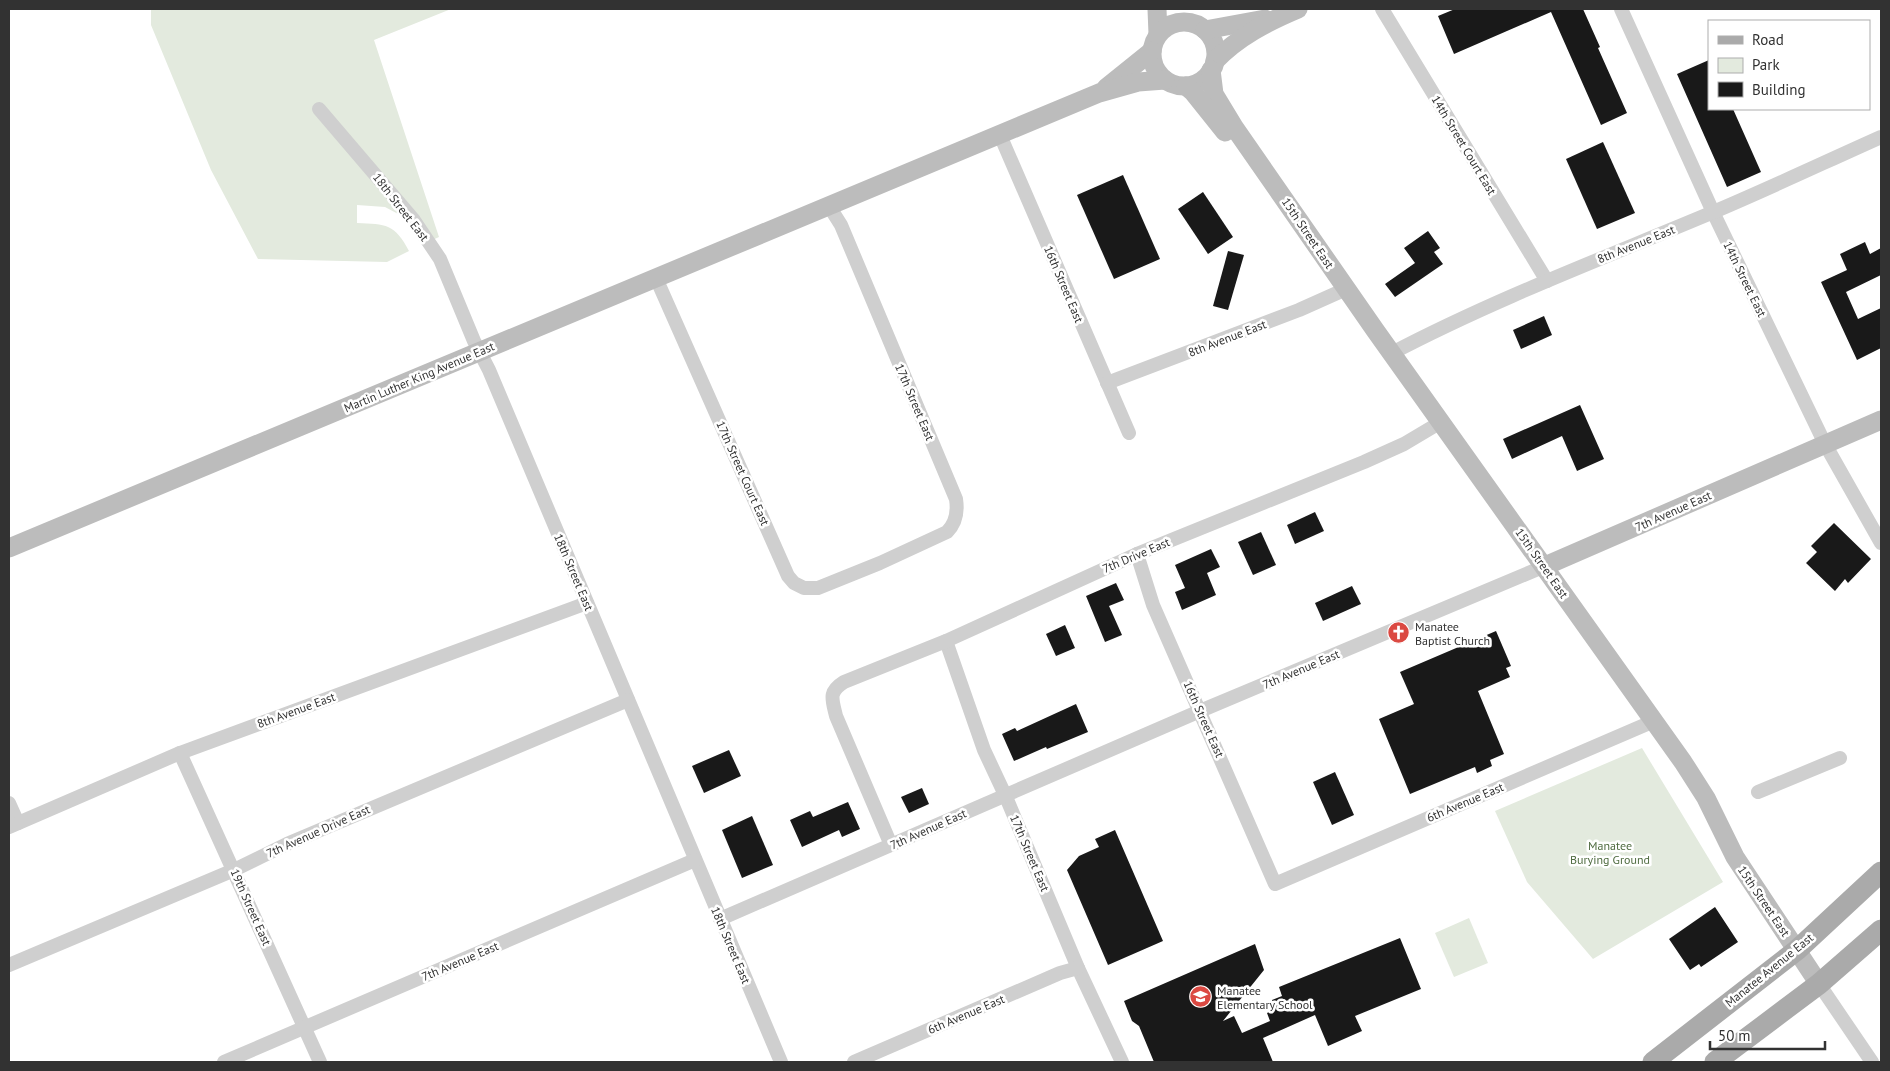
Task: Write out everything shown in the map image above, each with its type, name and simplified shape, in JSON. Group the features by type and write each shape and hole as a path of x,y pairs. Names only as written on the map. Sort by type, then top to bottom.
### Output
{"main road":[{"name":"Manatee Avenue East","path":"1653,1062 1796,950 1881,872"},
{"path":"1715,1062 1819,984 1881,930"}],"street":[{"path":"1157,9 1152,60 1155,69 1165,80 1179,86 1186,86 1200,81 1230,46 1251,31 1289,12"},
{"path":"1175,9 1198,26 1214,44 1214,94 1234,127 1276,187"},
{"name":"14th Street Court East","path":"1382,9 1547,280"},
{"name":"14th Street East","path":"1621,9 1713,212 1825,444 1881,544"},
{"path":"1099,93 1155,43 1173,24 1198,26 1289,12"},
{"path":"1099,93 1138,82 1165,80"},
{"name":"15th Street East","path":"1186,86 1194,92 1216,120 1264,186 1276,187 1392,354 1654,721 1698,784 1735,857 1872,1062"},
{"name":"Martin Luther King Avenue East","path":"9,548 1099,93"},
{"name":"18th Street East","path":"319,109 413,219 440,259 489,370 781,1062"},
{"name":"16th Street East","path":"1000,135 1129,433"},
{"name":"8th Avenue East","path":"1392,354 1433,332 1547,280 1713,212 1881,137"},
{"name":"17th Street East","path":"829,206 841,225 956,499 956,516 947,532 880,563"},
{"name":"17th Street Court East","path":"656,278 788,576 794,583 804,588 818,588 880,563"},
{"name":"8th Avenue East","path":"1107,383 1299,310 1346,289"},
{"name":"7th Avenue East","path":"720,919 1200,711 1545,566 1881,420"},
{"name":"7th Drive East","path":"891,845 836,716 832,691 844,682 946,641 1136,554 1364,462 1404,444 1441,422"},
{"name":"16th Street East","path":"1136,554 1153,605 1275,884"},
{"name":"8th Avenue East","path":"13,825 180,753 587,603"},
{"name":"17th Street East","path":"946,641 984,750 1006,796 1078,968 1122,1062"},
{"name":"7th Avenue Drive East","path":"9,965 234,870 287,844 628,700"},
{"name":"6th Avenue East","path":"1275,884 1654,721"},
{"name":"19th Street East","path":"180,753 320,1062"},
{"path":"1758,792 1840,758"},
{"path":"9,803 13,825"},
{"name":"7th Avenue East","path":"224,1062 695,860"},
{"name":"6th Avenue East","path":"854,1062 1060,973 1078,968"}],"green space":[{"path":"151,9 451,9 374,40 439,237 424,244 402,216 385,207 357,205 357,223 389,227 399,235 409,251 387,262 258,259 211,170 151,25"},
{"name":"Manatee Burying Ground","path":"1642,748 1723,882 1593,959 1527,882 1495,811"},
{"path":"1469,918 1488,963 1454,977 1435,933"}],"building":[{"path":"1455,9 1583,9 1627,113 1601,125 1551,12 1454,54 1438,16"},
{"path":"1708,60 1708,110 1733,110 1761,172 1727,187 1677,74"},
{"path":"1603,142 1635,213 1597,229 1566,159"},
{"path":"1123,175 1160,259 1114,279 1077,195"},
{"path":"1203,192 1233,237 1208,254 1178,209"},
{"path":"1428,231 1440,248 1434,252 1443,264 1395,297 1385,284 1415,263 1404,248"},
{"path":"1865,242 1870,254 1881,248 1881,275 1846,292 1858,319 1881,308 1881,348 1857,360 1821,282 1847,270 1840,254"},
{"path":"1228,251 1244,255 1228,310 1213,306"},
{"path":"1544,316 1552,335 1521,349 1513,330"},
{"path":"1580,405 1604,459 1577,471 1562,436 1512,459 1503,439"},
{"path":"1315,512 1324,531 1295,544 1287,525"},
{"path":"1834,523 1871,559 1848,583 1845,579 1835,591 1806,563 1817,552 1811,546"},
{"path":"1261,532 1276,565 1253,575 1238,542"},
{"path":"1211,549 1220,567 1207,573 1216,595 1182,610 1175,592 1185,588 1175,565"},
{"path":"1116,583 1124,600 1109,606 1122,635 1105,642 1086,596"},
{"path":"1352,586 1361,604 1323,621 1315,603"},
{"path":"1065,625 1075,648 1056,656 1046,634"},
{"path":"1496,631 1511,666 1506,668 1510,677 1478,691 1504,754 1490,760 1492,766 1477,773 1475,767 1410,794 1379,719 1414,704 1400,672"},
{"path":"1076,704 1088,732 1014,761 1002,734 1015,728 1017,731"},
{"path":"729,750 741,776 704,793 692,766"},
{"path":"1335,772 1354,815 1332,825 1313,782"},
{"path":"922,788 929,804 909,813 901,797"},
{"path":"848,802 860,829 842,837 839,830 802,847 790,820 810,811 813,817"},
{"path":"752,816 773,865 742,878 722,830"},
{"path":"1115,830 1163,941 1108,965 1067,870 1079,856 1099,847 1095,839"},
{"path":"1715,907 1738,942 1701,967 1699,964 1690,970 1669,939"},
{"path":"1400,938 1421,989 1355,1016 1362,1031 1328,1046 1315,1015 1263,1038 1273,1062 1154,1062 1139,1026 1132,1021 1124,1001 1255,944 1264,970 1223,1021 1234,1016 1242,1033 1270,1021 1267,1013 1275,1009 1272,1000 1282,996 1279,987"}],"place":[{"name":"Manatee Baptist Church","path":"1399,633"},
{"name":"Manatee Elementary School","path":"1201,997"}]}
